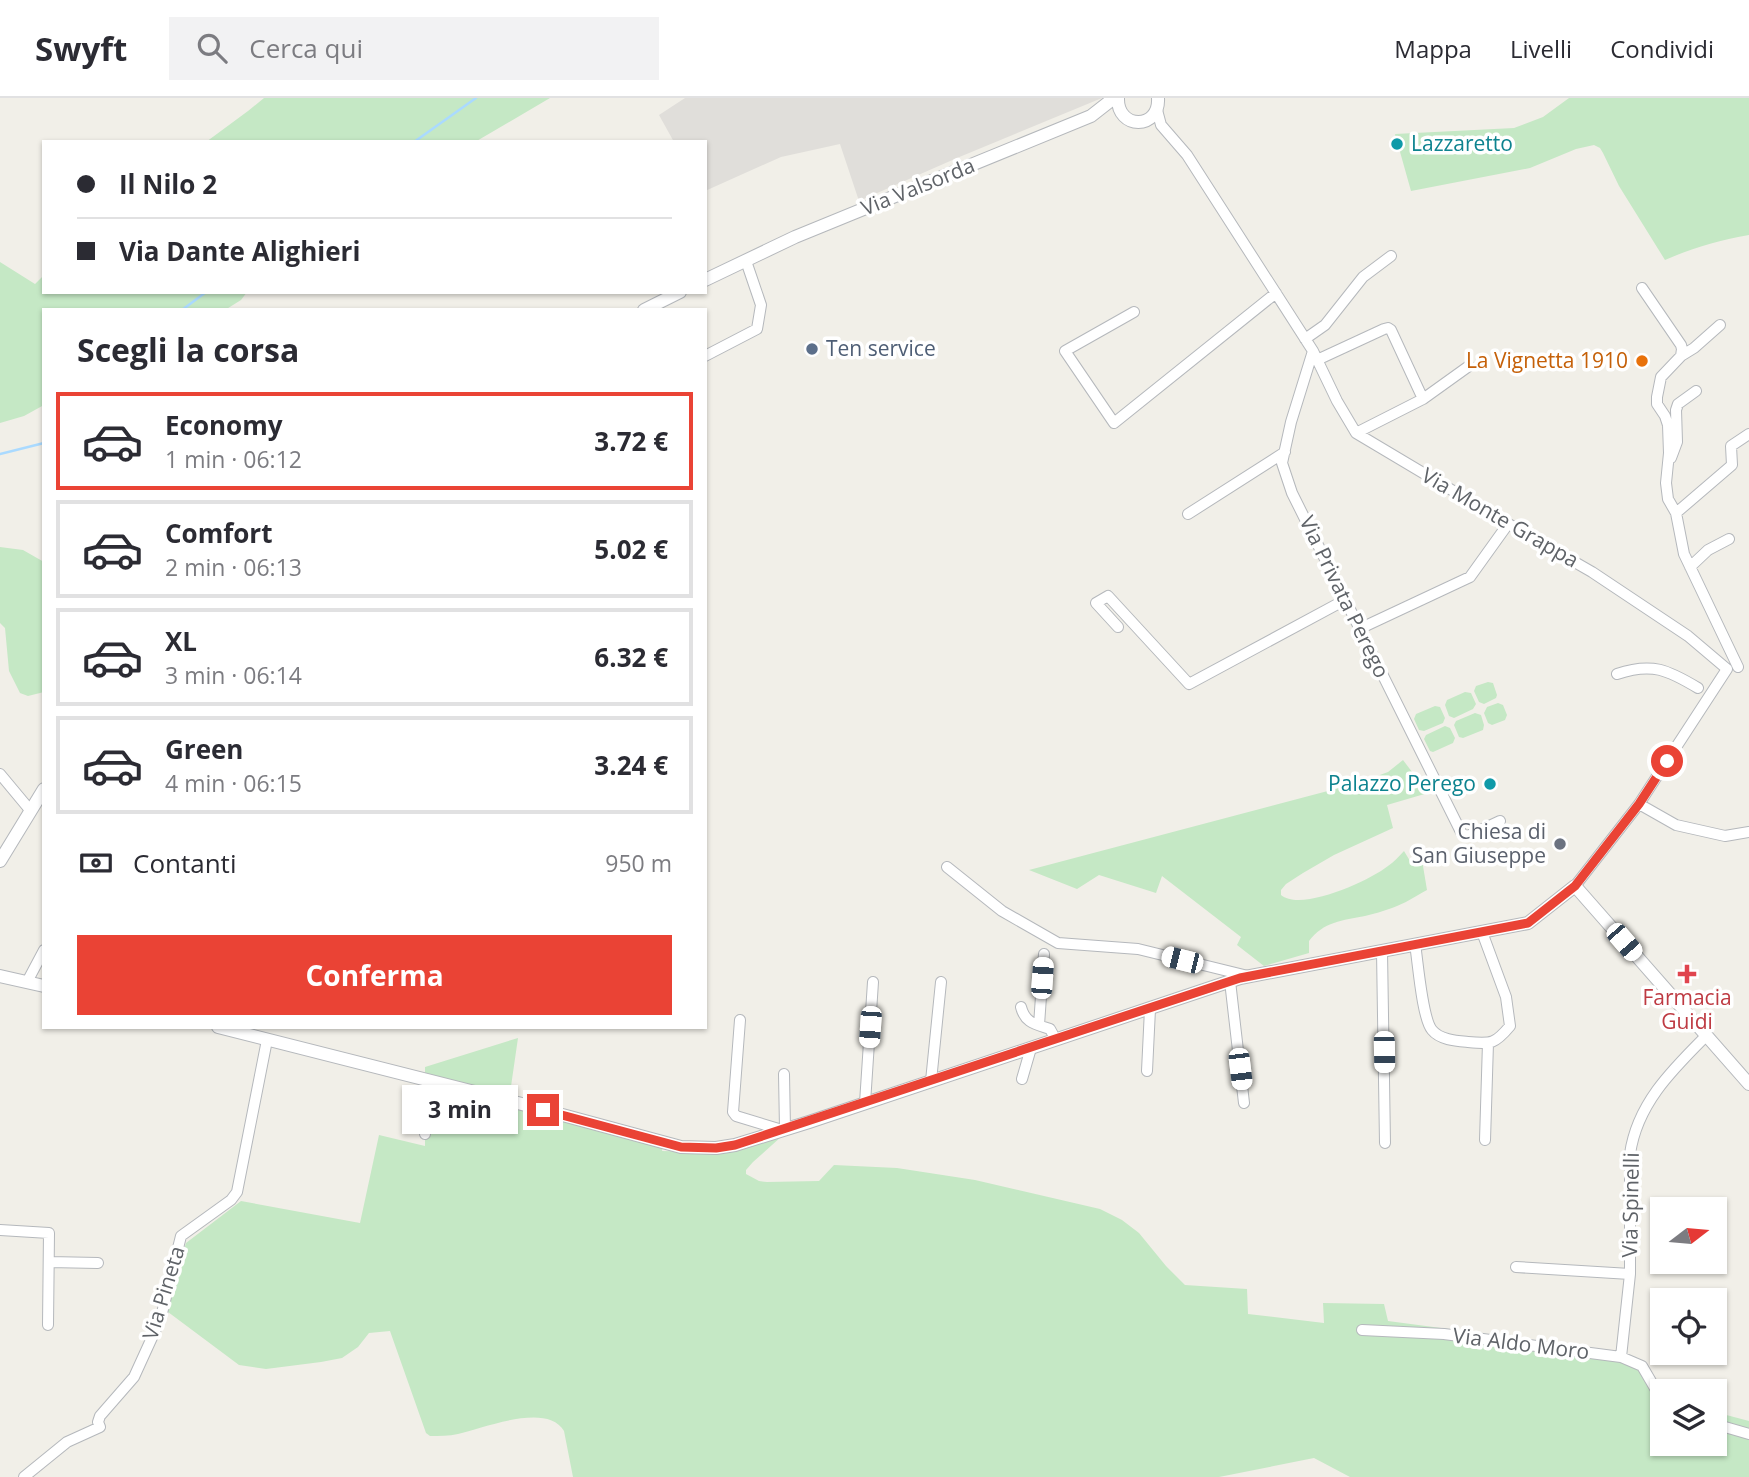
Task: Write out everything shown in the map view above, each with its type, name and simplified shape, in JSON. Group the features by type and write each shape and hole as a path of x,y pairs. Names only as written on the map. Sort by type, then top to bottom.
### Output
{"street":[{"name":"Via Valsorda","path":"707,280 795,237 1091,116 1116,98"},
{"path":"1116,98 1125,118"},
{"path":"1144,121 1149,119 1158,102"},
{"name":"Via Monte Grappa","path":"1158,102 1161,125 1185,151 1276,293 1315,356 1356,433 1592,572 1738,668"},
{"name":"Via Valsorda","path":"1091,116 1105,115 1144,121"},
{"name":"Via Monte Grappa","path":"1144,121 1167,132"},
{"path":"1305,339 1325,325 1363,277 1391,256"},
{"path":"707,355 757,329 761,305 746,261"},
{"path":"1642,288 1681,345 1681,356"},
{"path":"1134,312 1065,351 1114,423 1276,293"},
{"path":"647,308 676,294"},
{"path":"226,1029 681,1147 716,1148 784,1130 1248,976 1528,923 1575,886 1639,804 1738,668 1684,554 1676,513 1668,499 1666,484 1668,425 1657,404 1657,389 1661,377 1681,356 1720,325"},
{"path":"1315,356 1388,328 1423,399"},
{"name":"Via Privata Perego","path":"1315,356 1291,422 1284,452 1282,464 1292,493 1462,834 1468,836 1500,821"},
{"path":"1356,433 1423,399 1469,366"},
{"path":"1668,464 1677,442 1678,404 1696,391"},
{"path":"1676,513 1732,465 1731,446 1749,434"},
{"path":"1188,514 1284,452"},
{"path":"1359,629 1469,577 1508,524"},
{"path":"1690,567 1708,550 1729,539"},
{"path":"1118,627 1096,603 1108,596 1189,684 1345,600"},
{"path":"1617,674 1633,668 1664,670 1698,688"},
{"path":"0,774 30,810"},
{"path":"0,861 42,792"},
{"path":"1639,804 1676,825 1726,836 1749,832"},
{"path":"947,867 1002,911 1058,943 1138,949 1248,976"},
{"path":"1575,886 1749,1084"},
{"path":"1415,944 1425,1011 1433,1031 1450,1041 1488,1043 1499,1040 1510,1026 1506,997 1482,932"},
{"path":"1382,951 1385,1143"},
{"path":"27,982 42,954"},
{"path":"1039,1025 1044,954"},
{"path":"0,976 42,986"},
{"path":"1230,981 1244,1103"},
{"path":"865,1103 873,982"},
{"path":"931,1081 941,982"},
{"path":"1021,1007 1023,1016 1030,1023 1050,1029 1056,1040"},
{"path":"1147,1071 1150,1009"},
{"path":"740,1020 733,1112 736,1116 784,1130"},
{"name":"Via Spinelli","path":"1621,1357 1630,1274 1632,1141 1638,1122 1665,1077 1706,1035"},
{"name":"Via Pineta","path":"24,1477 67,1442 100,1427 100,1416 134,1377 155,1331 181,1236 231,1200 237,1192 267,1040"},
{"path":"1485,1140 1488,1043"},
{"path":"1022,1079 1031,1048"},
{"path":"784,1074 784,1130"},
{"path":"425,1134 428,1080"},
{"path":"0,1230 49,1233 48,1325"},
{"path":"49,1262 98,1263"},
{"name":"Via Spinelli","path":"1516,1267 1630,1274"},
{"name":"Via Aldo Moro","path":"1362,1330 1444,1334 1621,1357 1642,1366 1650,1380"},
{"path":"1727,1426 1749,1434"}],"shaded area":[{"path":"685,98 1102,98 859,201 840,144 781,157 707,190 707,140 673,140 659,115"}],"green space":[{"path":"264,98 550,98 478,140 209,140"},
{"path":"1569,98 1749,98 1749,235 1706,245 1665,260 1619,186 1600,148 1594,145 1576,149 1530,168 1411,191 1395,134 1514,128 1543,117"},
{"path":"0,262 35,284 42,277 42,294 246,294 228,308 42,308 42,406 24,416 0,423"},
{"path":"0,547 23,550 42,561 42,692 28,696 20,693 9,671 5,628 0,623"},
{"path":"1493,683 1497,695 1484,704 1479,702 1474,691 1476,686"},
{"path":"1465,692 1471,693 1476,704 1473,709 1454,718 1449,716 1445,705 1447,700"},
{"path":"1498,703 1503,705 1507,715 1505,720 1492,725 1488,723 1484,713 1487,707"},
{"path":"1435,706 1440,707 1445,718 1443,723 1424,731 1419,730 1414,719 1416,714"},
{"path":"1475,713 1481,715 1483,730 1459,737 1454,725 1456,721"},
{"path":"1445,726 1450,728 1455,738 1453,743 1430,751 1424,739 1426,735"},
{"path":"1403,760 1428,793 1387,805 1393,828 1334,855 1303,873 1286,884 1281,895 1303,900 1335,892 1379,872 1404,851 1410,861 1422,860 1427,890 1392,908 1327,926 1309,941 1309,953 1264,966 1237,945 1241,937 1162,876 1156,893 1099,875 1077,889 1029,870 1358,783 1388,772"},
{"path":"518,1038 508,1107 663,1145 662,1151 707,1152 782,1136 746,1170 746,1174 759,1181 819,1181 834,1165 897,1168 975,1180 1100,1209 1122,1220 1139,1233 1185,1285 1247,1289 1248,1314 1324,1323 1323,1303 1384,1304 1388,1321 1621,1352 1654,1379 1650,1379 1650,1456 1727,1456 1727,1415 1749,1421 1749,1477 1350,1477 1314,1458 1219,1477 573,1477 564,1431 556,1423 544,1418 514,1419 451,1435 430,1436 426,1433 390,1331 369,1333 358,1347 342,1358 266,1369 239,1365 168,1312 186,1243 241,1201 360,1223 379,1135 425,1146 425,1067"}],"waterway":[{"path":"417,140 476,98"},
{"path":"185,308 203,294"},
{"path":"0,454 42,444"}],"place":[{"name":"Lazzaretto","path":"1397,144"},
{"name":"Ten service","path":"812,349"},
{"name":"La Vignetta 1910","path":"1642,361"},
{"name":"Palazzo Perego","path":"1490,784"},
{"name":"Chiesa di San Giuseppe","path":"1560,844"},
{"name":"Farmacia Guidi","path":"1687,974"}],"route":[{"path":"543,1110 681,1147 716,1148 735,1145 1240,978 1528,923 1575,886 1639,804 1667,761"}]}
